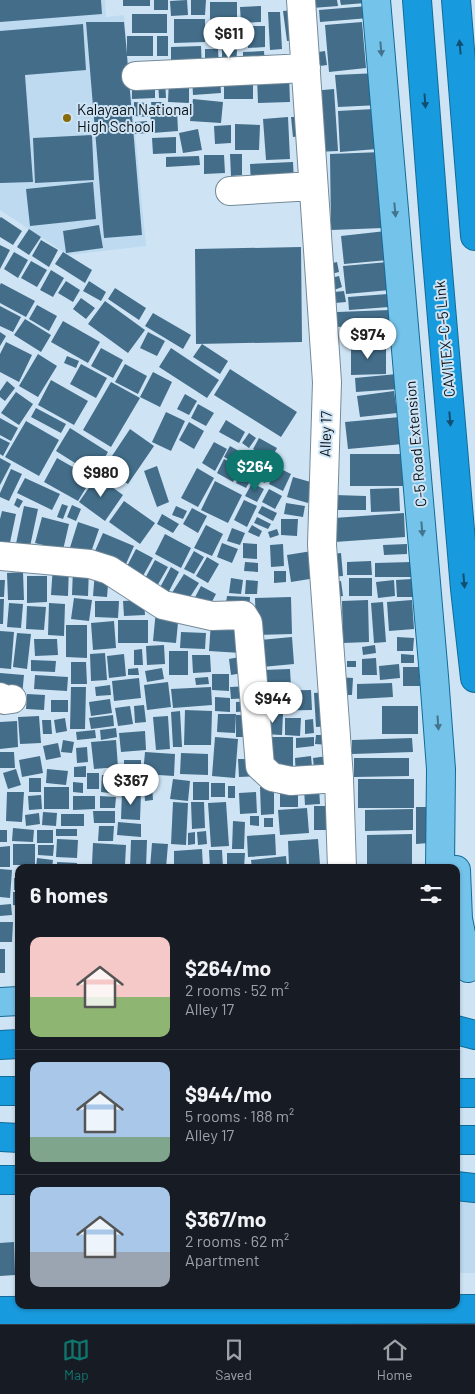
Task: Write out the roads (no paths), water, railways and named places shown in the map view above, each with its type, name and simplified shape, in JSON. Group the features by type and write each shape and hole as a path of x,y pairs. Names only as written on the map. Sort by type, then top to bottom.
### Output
{"highway":[{"name":"CAVITEX–C-5 Link","path":"417,0 465,589 475,678"},
{"path":"456,0 475,236"},
{"path":"460,1031 475,1035"},
{"path":"0,1044 15,1044"},
{"path":"0,1091 15,1091"},
{"path":"460,1093 475,1093"},
{"path":"0,1138 15,1138"},
{"path":"460,1140 475,1140"},
{"path":"0,1180 15,1180"},
{"path":"460,1186 475,1188"},
{"path":"0,1311 475,1309"}],"main road":[{"name":"C-5 Road Extension","path":"376,0 433,656 441,769"},
{"path":"440,864 441,769"},
{"path":"441,769 455,864"},
{"path":"460,878 468,895 475,901"},
{"path":"460,931 466,968"},
{"path":"0,1002 15,1001"}],"street":[{"name":"Alley 17","path":"300,0 327,382 322,545 339,778 342,864"},
{"path":"136,76 306,68"},
{"path":"230,191 313,186"},
{"path":"0,556 90,564 109,570 163,605 212,616 243,615 248,622 260,766 272,777 291,781 339,778"}],"place":[{"name":"Kalayaan National High School","path":"67,118"}]}
